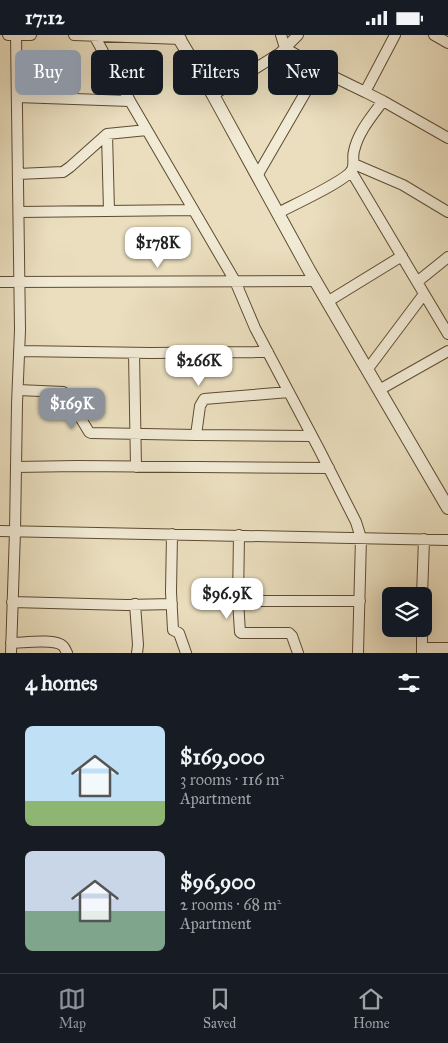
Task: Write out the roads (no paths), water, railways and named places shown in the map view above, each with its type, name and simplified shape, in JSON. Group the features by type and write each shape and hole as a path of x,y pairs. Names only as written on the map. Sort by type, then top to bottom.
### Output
{"street":[{"path":"8,35 31,35"},
{"path":"16,35 20,282 11,648 49,642 63,646 67,653"},
{"path":"74,35 95,37 179,37 187,50"},
{"path":"281,35 285,48 288,50"},
{"path":"258,67 280,53 298,35"},
{"path":"364,92 394,35"},
{"path":"434,35 448,43"},
{"path":"95,37 235,281 255,328 356,522 362,538 358,653"},
{"path":"338,79 383,101 448,139"},
{"path":"213,95 315,281 448,508"},
{"path":"258,176 304,95"},
{"path":"18,97 130,101"},
{"path":"383,101 362,132 353,153 352,168 424,294 444,323 448,334"},
{"path":"18,174 63,172 107,134 147,130"},
{"path":"107,134 109,211"},
{"path":"278,213 341,180 352,168"},
{"path":"352,168 402,185 448,212"},
{"path":"19,212 193,210"},
{"path":"328,302 402,256"},
{"path":"417,282 448,257"},
{"path":"0,282 315,281"},
{"path":"367,370 424,294"},
{"path":"19,351 134,353 268,352"},
{"path":"379,390 448,351"},
{"path":"134,353 136,467"},
{"path":"18,390 63,392 88,432 312,436"},
{"path":"196,435 200,406 204,399 289,392"},
{"path":"16,467 329,468"},
{"path":"0,531 448,540"},
{"path":"172,534 173,630 179,633 186,653"},
{"path":"239,535 238,601 240,632 289,633 292,635 298,653"},
{"path":"422,587 424,539"},
{"path":"238,601 360,601"},
{"path":"12,602 172,604"},
{"path":"135,605 137,653"},
{"path":"422,637 422,650 448,648"}]}
